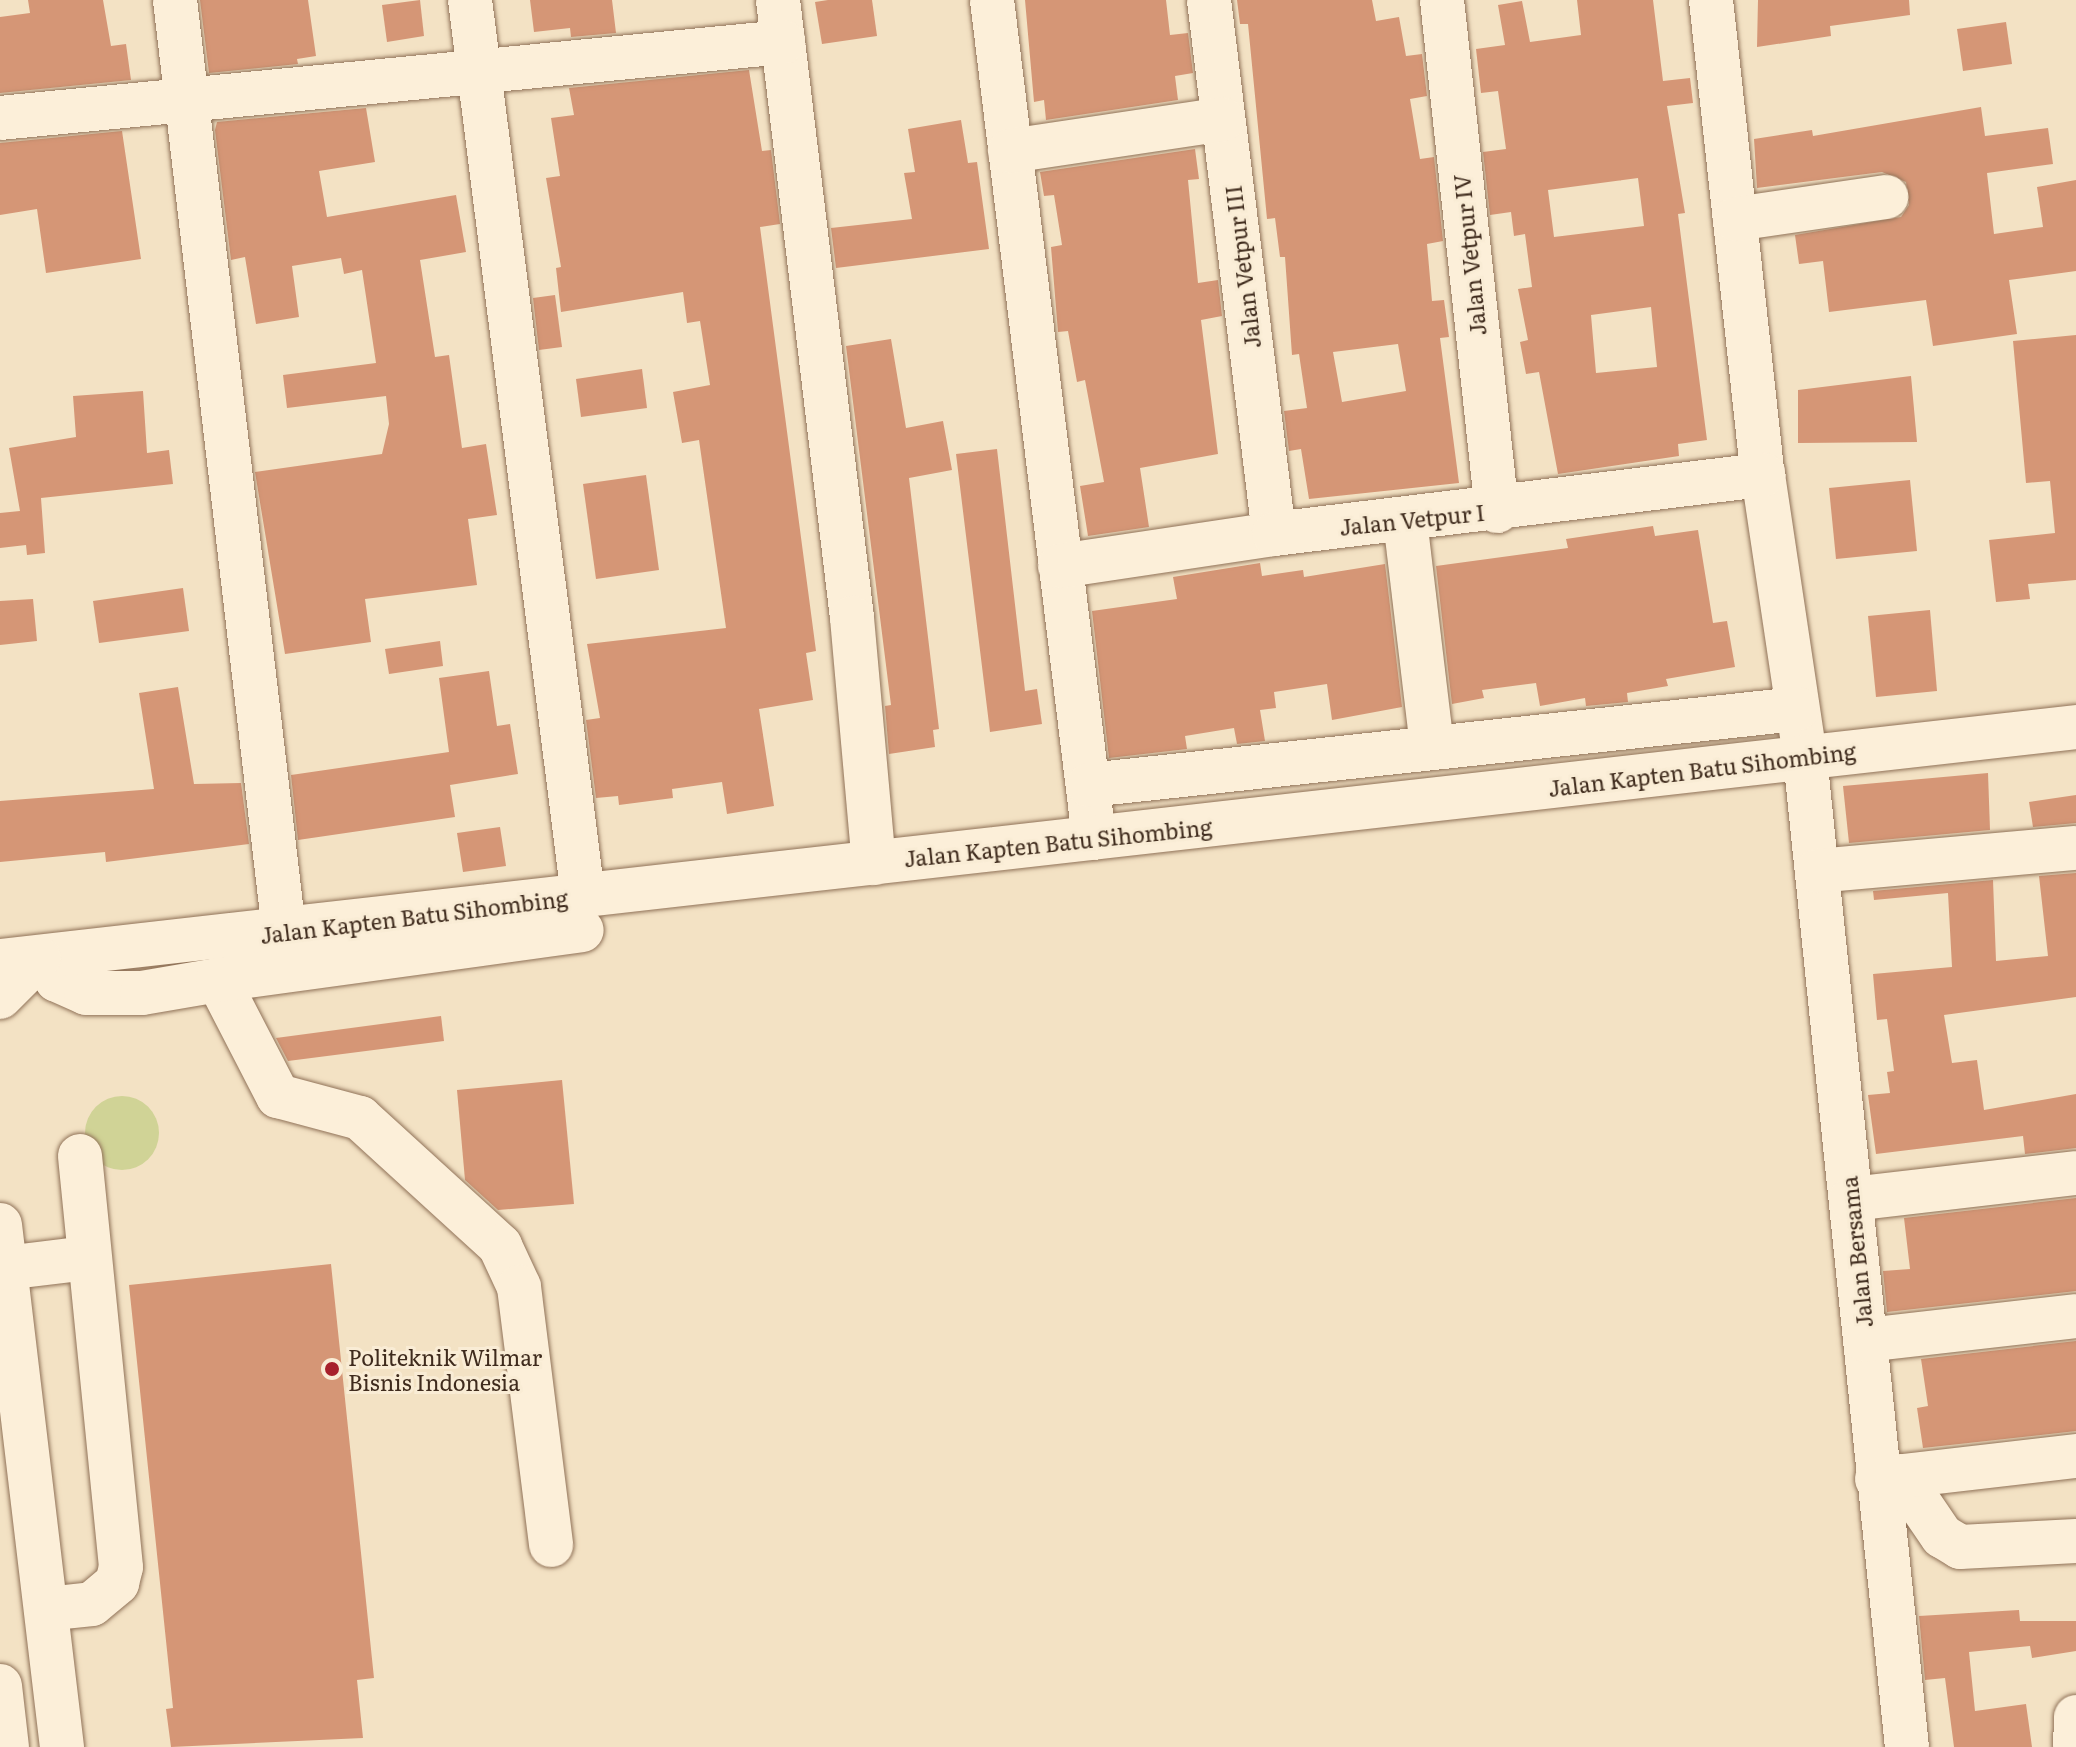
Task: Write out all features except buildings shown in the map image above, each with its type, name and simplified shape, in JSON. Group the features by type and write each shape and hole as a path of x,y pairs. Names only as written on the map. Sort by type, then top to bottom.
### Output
{"street":[{"path":"175,0 284,931"},
{"path":"0,997 31,959 57,980 86,993 142,993 583,913 470,0"},
{"path":"992,0 1094,838"},
{"name":"Jalan Vetpur III","path":"1209,0 1274,534"},
{"name":"Jalan Vetpur IV","path":"1442,0 1497,511"},
{"name":"Jalan Bersama","path":"1711,0 1763,475 1805,757 1866,1340 1889,1477 1907,1747"},
{"path":"0,118 186,95 478,73 780,21 852,618 874,863"},
{"path":"1010,151 1223,119"},
{"path":"1735,219 1886,197"},
{"name":"Jalan Vetpur I","path":"1060,566 1274,534 1497,511 1763,475"},
{"path":"1405,520 1432,745"},
{"path":"1089,785 1432,745 1797,709"},
{"name":"Jalan Kapten Batu Sihombing","path":"31,959 284,931 583,913 874,863 2076,727"},
{"path":"1817,871 2076,848"},
{"path":"218,980 278,1096 360,1118 510,1260 551,1545"},
{"path":"46,1609 92,1604 117,1583 121,1567 80,1156"},
{"path":"1851,1199 2076,1173"},
{"path":"0,1225 62,1747"},
{"path":"5,1268 88,1258"},
{"path":"1866,1340 2076,1316"},
{"path":"1889,1477 2076,1456"},
{"path":"1889,1477 1942,1536 1960,1547 2076,1541"},
{"path":"0,1686 7,1747"},
{"path":"2075,1747 2076,1717"}],"green space":[{"path":"122,1096 143,1102 153,1112 159,1133 153,1154 143,1164 122,1170 101,1164 91,1154 85,1133 91,1112 101,1102"}],"place":[{"name":"Politeknik Wilmar Bisnis Indonesia","path":"332,1369"}]}
